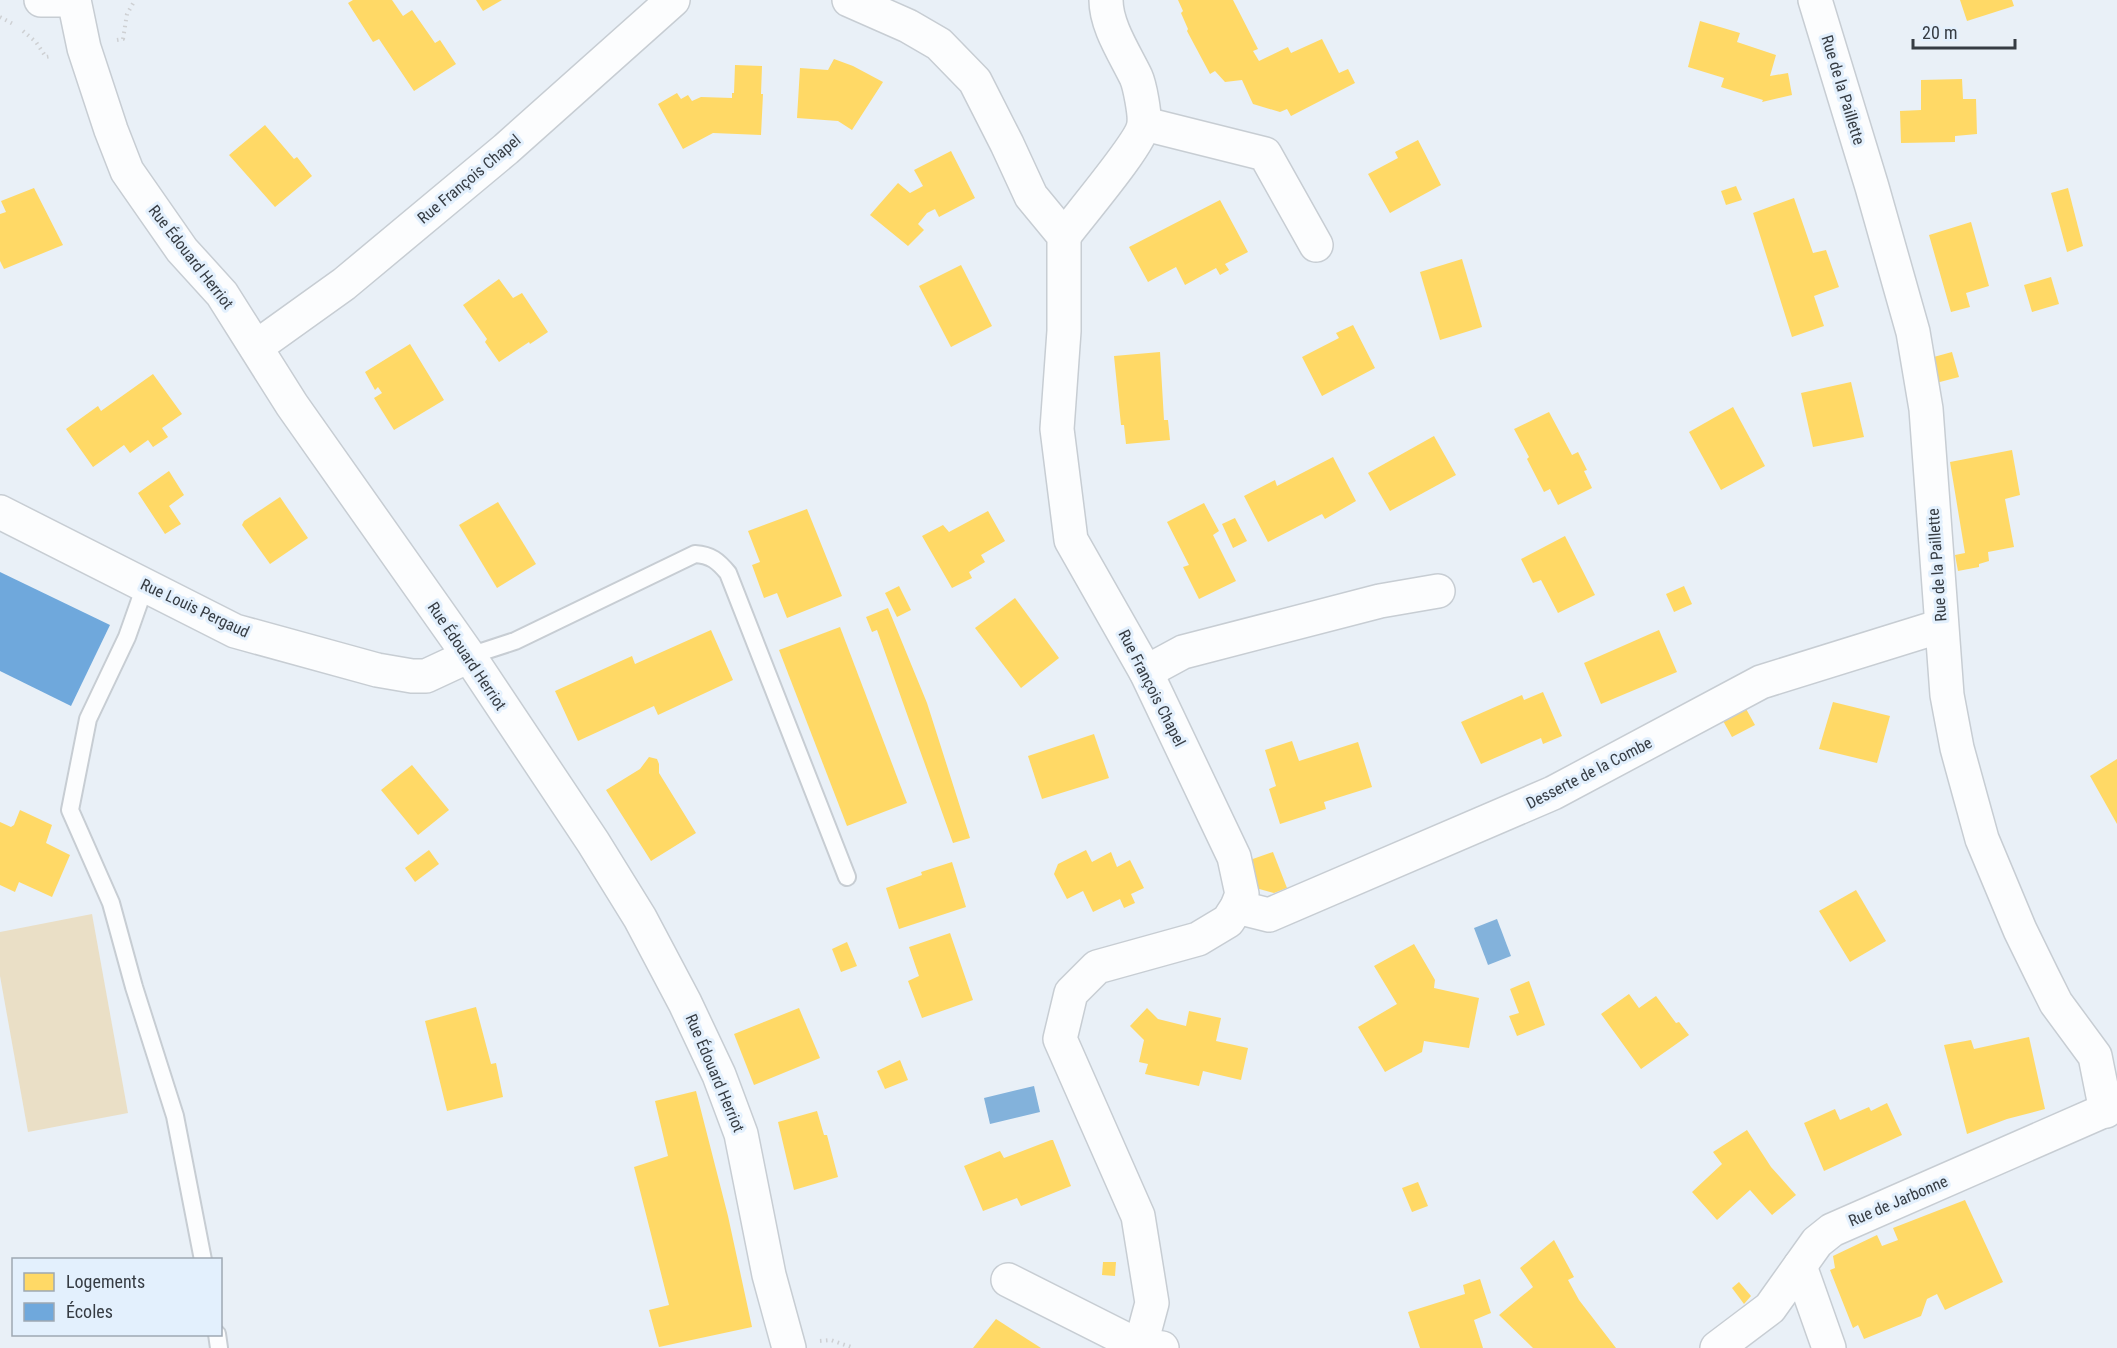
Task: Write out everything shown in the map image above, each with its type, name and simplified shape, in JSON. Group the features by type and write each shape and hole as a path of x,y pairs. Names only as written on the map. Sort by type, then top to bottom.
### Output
{"street":[{"path":"41,0 64,0"},
{"name":"Rue Édouard Herriot","path":"74,0 84,48 127,171 182,250 222,294 292,405 469,656 640,918 685,1003 719,1075 741,1134 769,1275 789,1348"},
{"name":"Rue François Chapel","path":"256,347 344,284 506,149 673,0"},
{"path":"849,0 908,26 939,44 975,81 1031,196 1064,236 1136,142 1145,124 1138,82 1106,10 1106,0"},
{"name":"Rue de la Paillette","path":"1815,0 1872,187 1912,332 1926,409 1949,706 1982,839 2020,930 2056,1003 2095,1056 2112,1108"},
{"path":"1145,124 1265,154 1316,245"},
{"name":"Rue François Chapel","path":"1064,236 1064,331 1057,429 1071,540 1146,672 1234,857 1242,894 1237,907"},
{"name":"Rue Louis Pergaud","path":"0,512 235,631 387,672 412,676 426,676 469,656"},
{"path":"1146,672 1183,652 1380,601 1438,591"},
{"name":"Desserte de la Combe","path":"1237,907 1269,915 1553,793 1761,682 1941,626"},
{"path":"1150,1347 1145,1329 1152,1303 1138,1216 1060,1039 1071,993 1098,967 1198,939 1227,921 1237,907"},
{"name":"Rue de Jarbonne","path":"1717,1348 1770,1308 1817,1242 1832,1230 2112,1108"},
{"path":"1800,1266 1829,1348"},
{"path":"1008,1280 1150,1347"}],"lane":[{"path":"469,656 515,641 695,554 709,555 718,561 728,573 847,877"},
{"path":"145,586 126,637 88,719 70,810 111,903 134,987 175,1116 203,1258"}],"path":[{"path":"831,1340 851,1347"}],"shaded area":[{"path":"92,914 128,1113 28,1132 0,976 0,932"}],"water":[{"path":"1497,919 1511,956 1488,965 1474,928"},
{"path":"1034,1086 1040,1112 990,1124 984,1098"}],"building: Logements":[{"path":"353,0 392,0 403,16 412,10 435,43 440,40 456,64 414,91 379,39 373,42 348,3"},
{"path":"476,0 502,0 483,11"},
{"path":"1178,0 1233,0 1258,49 1253,51 1259,61 1288,47 1291,53 1322,39 1339,73 1348,69 1355,83 1291,116 1287,109 1280,112 1253,104 1242,80 1225,82 1215,71 1210,74 1187,31"},
{"path":"1960,0 2012,0 2014,6 1967,21"},
{"path":"1700,21 1740,33 1737,42 1776,55 1770,76 1788,73 1792,95 1762,102 1763,100 1721,87 1724,78 1688,67"},
{"path":"834,59 883,82 852,130 838,121 797,118 800,68 828,70"},
{"path":"735,65 762,66 761,135 713,133 683,149 658,104 677,93 681,99 688,95 692,101 701,97 732,98"},
{"path":"1962,79 1963,99 1976,99 1977,134 1955,136 1955,142 1901,143 1900,111 1921,110 1921,80"},
{"path":"265,125 294,159 297,157 312,176 275,207 229,155"},
{"path":"1418,140 1441,185 1390,213 1368,174 1398,158 1395,152"},
{"path":"951,151 975,198 939,217 935,209 927,213 918,224 924,230 908,246 870,215 898,183 910,193 923,186 914,170"},
{"path":"1736,186 1742,200 1726,205 1721,191"},
{"path":"34,188 63,245 4,269 0,261 0,214 6,212 1,201"},
{"path":"2068,188 2083,246 2067,252 2051,193"},
{"path":"1794,198 1813,253 1826,250 1839,287 1814,296 1824,326 1792,337 1753,213"},
{"path":"1220,200 1248,252 1225,264 1229,270 1220,275 1216,268 1185,285 1176,267 1148,282 1129,247"},
{"path":"1971,222 1989,286 1966,293 1970,307 1951,312 1929,235"},
{"path":"1462,259 1482,327 1440,340 1420,272"},
{"path":"961,265 992,326 951,347 919,286"},
{"path":"2051,277 2059,304 2032,312 2024,285"},
{"path":"499,279 513,298 522,293 548,332 499,362 485,342 487,339 463,305"},
{"path":"1353,325 1375,368 1322,396 1302,357 1339,338 1336,333"},
{"path":"410,344 444,400 394,430 374,398 382,393 378,387 375,390 365,372"},
{"path":"1160,352 1164,420 1168,420 1170,440 1126,444 1124,425 1121,425 1114,356"},
{"path":"1952,352 1959,377 1936,383 1930,358"},
{"path":"153,374 182,414 162,428 168,437 153,447 148,440 130,453 124,445 93,467 66,429 98,406 101,411"},
{"path":"1851,382 1864,437 1813,447 1801,393"},
{"path":"1733,407 1765,466 1721,490 1689,432"},
{"path":"1549,412 1572,455 1578,452 1587,470 1584,471 1592,488 1558,505 1550,489 1544,492 1514,429"},
{"path":"1434,436 1456,475 1390,511 1368,473"},
{"path":"2012,450 2020,495 2005,499 2014,547 1988,552 1989,561 1979,564 1979,567 1958,571 1955,555 1965,553 1950,462"},
{"path":"1333,457 1356,501 1325,519 1322,514 1268,542 1244,496 1275,480 1277,486"},
{"path":"169,471 184,495 169,506 181,524 165,534 138,493"},
{"path":"280,497 308,538 270,564 242,525 244,521"},
{"path":"498,502 536,564 497,588 459,525"},
{"path":"1204,503 1219,531 1213,535 1236,581 1199,599 1183,567 1189,565 1167,522"},
{"path":"807,509 842,596 787,618 777,593 764,598 752,565 760,562 748,531"},
{"path":"988,511 1005,541 981,555 985,562 969,572 972,578 952,588 922,536 943,525 949,532"},
{"path":"1235,518 1247,541 1233,548 1222,524"},
{"path":"1565,536 1595,595 1558,613 1541,580 1533,583 1521,559"},
{"path":"899,586 911,610 897,617 885,593"},
{"path":"1684,586 1692,604 1674,612 1666,594"},
{"path":"1015,598 1059,658 1021,688 975,628"},
{"path":"888,608 927,703 970,838 953,843 877,630 872,632 866,617"},
{"path":"840,627 907,803 847,826 779,650"},
{"path":"711,630 733,680 658,715 654,706 578,741 555,691 632,656 635,664"},
{"path":"1659,630 1677,672 1601,704 1584,663"},
{"path":"1543,692 1562,736 1543,744 1541,738 1481,764 1461,722 1522,695 1524,700"},
{"path":"1833,702 1890,716 1877,763 1819,749"},
{"path":"1745,707 1755,725 1732,737 1722,719"},
{"path":"1094,734 1109,778 1042,799 1028,756"},
{"path":"1292,741 1299,761 1358,742 1372,787 1324,802 1326,809 1280,824 1269,789 1276,786 1265,750"},
{"path":"649,757 657,759 659,773 696,833 651,861 606,790 640,769"},
{"path":"2117,759 2117,824 2090,776"},
{"path":"412,765 449,810 418,835 381,790"},
{"path":"20,810 52,825 46,843 70,855 52,897 19,882 15,892 0,885 0,822 11,827"},
{"path":"429,850 439,864 415,882 405,868"},
{"path":"1086,850 1092,862 1111,852 1117,867 1130,860 1144,888 1131,894 1135,903 1124,908 1120,899 1093,912 1083,891 1067,899 1054,874 1058,864"},
{"path":"1273,852 1287,888 1274,893 1252,887 1247,861"},
{"path":"952,862 966,907 899,929 886,888 922,875 921,872"},
{"path":"1856,890 1886,941 1850,962 1819,911"},
{"path":"950,933 973,1000 922,1018 908,981 919,976 909,947"},
{"path":"847,942 857,966 841,972 832,949"},
{"path":"1414,944 1435,980 1434,988 1479,998 1469,1048 1424,1041 1422,1052 1385,1072 1358,1027 1397,1004 1374,966"},
{"path":"1529,981 1545,1025 1517,1036 1509,1016 1519,1013 1510,989"},
{"path":"1629,994 1639,1008 1656,996 1676,1023 1679,1022 1689,1035 1641,1069 1601,1014"},
{"path":"476,1007 491,1064 496,1063 503,1097 447,1111 425,1021"},
{"path":"799,1008 820,1058 754,1085 734,1034"},
{"path":"1147,1008 1158,1019 1186,1026 1189,1011 1221,1018 1216,1041 1248,1048 1241,1080 1203,1071 1199,1086 1145,1074 1148,1064 1139,1062 1144,1040 1130,1026"},
{"path":"2029,1037 2045,1109 2007,1119 1967,1134 1944,1045 1971,1040 1974,1049"},
{"path":"900,1060 908,1080 885,1089 877,1071"},
{"path":"696,1091 728,1216 752,1327 659,1347 649,1310 669,1305 634,1167 668,1156 655,1101"},
{"path":"1887,1103 1902,1135 1824,1171 1804,1123 1835,1109 1840,1120 1869,1107 1871,1111"},
{"path":"817,1111 824,1135 827,1135 838,1177 794,1190 778,1122"},
{"path":"1747,1130 1771,1167 1796,1195 1772,1215 1750,1190 1717,1220 1692,1192 1722,1164 1713,1152"},
{"path":"1053,1140 1071,1186 1021,1206 1017,1198 983,1211 964,1166 1000,1151 1004,1158"},
{"path":"1418,1182 1428,1206 1412,1212 1402,1188"},
{"path":"1965,1200 2003,1282 1945,1310 1937,1294 1927,1299 1921,1316 1864,1339 1858,1325 1853,1328 1830,1270 1835,1268 1833,1256 1877,1235 1882,1246 1898,1240 1893,1228"},
{"path":"1554,1240 1574,1277 1568,1280 1579,1300 1616,1348 1533,1348 1499,1315 1533,1287 1520,1268"},
{"path":"1103,1262 1116,1262 1115,1276 1102,1275"},
{"path":"1480,1279 1491,1313 1474,1320 1483,1348 1420,1348 1408,1312 1465,1294 1463,1285"},
{"path":"1739,1282 1751,1296 1744,1304 1732,1288"},
{"path":"996,1319 1041,1348 973,1348"}],"building: Écoles":[{"path":"0,572 110,625 71,706 0,671"}]}
